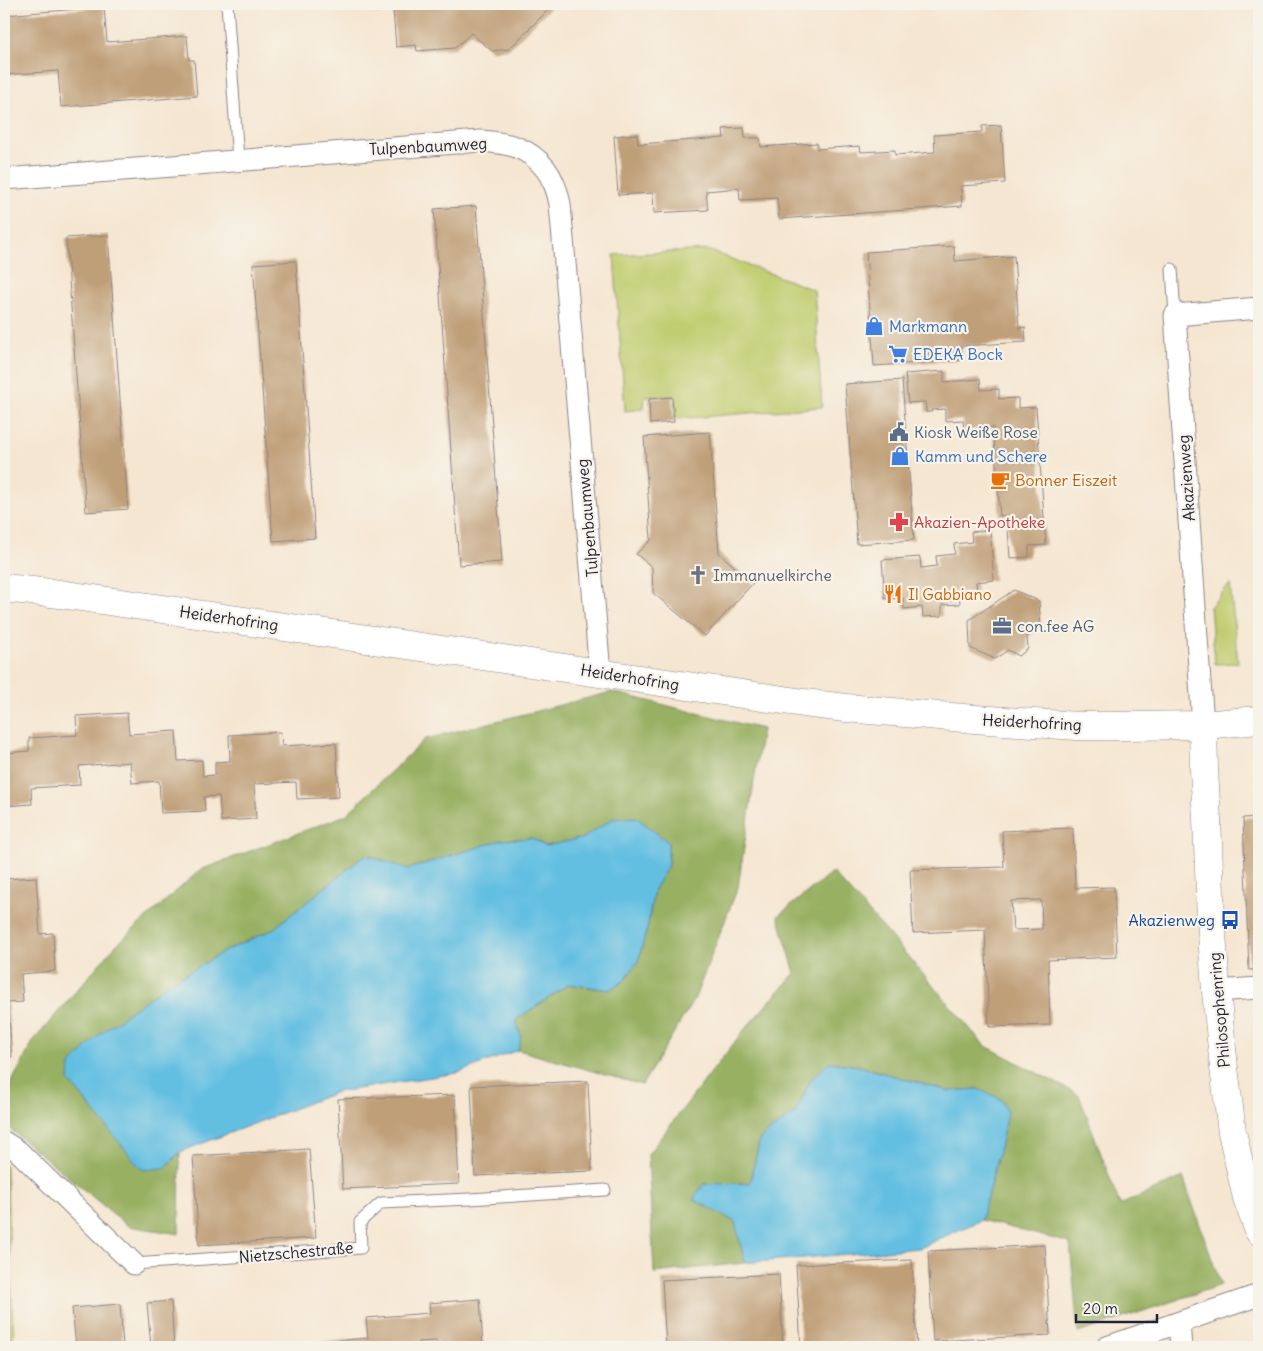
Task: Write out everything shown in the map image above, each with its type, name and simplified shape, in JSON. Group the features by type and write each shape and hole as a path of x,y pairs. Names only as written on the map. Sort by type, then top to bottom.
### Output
{"street":[{"name":"Tulpenbaumweg","path":"4,179 480,141 516,147 530,155 547,170 554,181 560,204 600,673"},
{"path":"1175,315 1259,308"},
{"name":"Akazienweg","path":"1175,315 1204,725"},
{"name":"Heiderhofring","path":"4,588 90,598 804,703 975,719 1077,726 1204,725 1259,720"},
{"name":"Philosophenring","path":"1204,725 1204,770 1216,991 1232,1132 1253,1196 1259,1231"},
{"path":"1216,991 1259,988"},
{"name":"Nietzschestraße","path":"4,1142 18,1152 134,1264"},
{"path":"1107,1347 1259,1294"},
{"path":"1179,1323 1181,1347"}],"lane":[{"path":"227,4 238,160"},
{"path":"1172,268 1175,315"},
{"name":"Nietzschestraße","path":"134,1264 361,1248 360,1222 381,1203 605,1190"}],"green space":[{"path":"708,250 814,290 822,407 676,419 674,396 645,397 644,409 625,411 614,255"},
{"path":"1230,584 1238,663 1215,664 1210,607"},
{"path":"612,692 762,729 738,887 695,998 642,1085 518,1050 521,1037 516,1020 569,984 609,990 624,981 638,961 648,925 654,889 668,866 668,843 635,817 612,819 583,838 546,846 532,838 501,840 408,869 365,855 272,930 225,951 165,986 165,1168 180,1152 179,1234 128,1226 4,1124 4,1097 34,1040 114,947 200,870 346,815 425,739"},
{"path":"832,872 886,931 984,1045 1079,1095 1120,1205 1183,1177 1221,1285 1078,1333 1070,1243 981,1220 1002,1140 978,1089 948,1091 858,1066 829,1062 810,1081 795,1113 760,1139 750,1183 705,1184 694,1199 735,1222 745,1263 654,1273 648,1154 744,1030 795,973 778,916"},
{"path":"4,1165 6,1166 14,1347 4,1347"}],"water":[{"path":"636,817 668,842 668,866 654,889 648,925 638,961 624,981 609,990 569,984 516,1020 521,1037 518,1050 457,1073 337,1092 180,1152 165,1168 142,1170 69,1081 70,1065 100,1034 165,986 225,951 272,930 365,855 408,869 501,840 532,838 546,846 583,838 612,819"},
{"path":"829,1062 858,1066 948,1091 978,1089 1001,1099 1007,1111 1002,1140 981,1220 919,1248 745,1263 735,1222 693,1199 704,1184 750,1183 760,1139 795,1113 810,1081"}],"building":[{"path":"373,4 554,4 509,49 492,51 471,33 455,48 417,51 416,45 396,47 393,10 374,12"},
{"path":"104,7 107,42 187,36 189,60 194,60 197,96 61,107 58,71 4,75 4,15"},
{"path":"1001,125 1005,183 961,186 962,206 779,219 777,198 740,200 739,188 706,191 708,210 654,213 653,193 618,195 614,136 637,134 638,144 724,138 723,129 744,128 745,138 760,138 761,147 817,143 817,149 860,146 861,152 895,150 895,155 935,152 934,135 982,132 982,126"},
{"path":"476,206 502,562 459,565 434,209"},
{"path":"108,235 128,509 86,512 66,238"},
{"path":"954,246 955,261 1014,256 1019,328 1025,327 1026,342 961,346 962,360 874,366 866,252"},
{"path":"296,261 315,538 273,541 253,264"},
{"path":"944,371 944,382 980,379 981,390 999,389 999,399 1018,398 1018,408 1036,407 1046,545 1029,546 1029,557 1010,558 1007,515 1000,516 993,427 964,431 963,420 945,421 945,409 926,412 925,402 908,403 905,374"},
{"path":"902,380 914,540 857,544 845,384"},
{"path":"672,397 674,422 650,424 649,399"},
{"path":"710,432 719,553 753,583 705,636 653,593 652,567 636,554 651,540 644,437"},
{"path":"990,530 994,580 976,582 977,592 959,593 960,604 942,605 942,616 923,617 922,607 904,609 903,598 885,599 882,560 920,557 921,568 937,566 936,556 955,554 954,544 972,542 971,532"},
{"path":"1014,590 1039,601 1041,628 1027,637 1028,649 1019,656 1008,650 995,659 970,648 969,620"},
{"path":"127,713 129,734 176,731 178,761 202,760 203,776 215,775 215,762 230,761 229,735 281,732 282,746 336,743 339,797 297,799 296,782 254,784 256,819 221,821 219,796 204,797 205,811 161,813 159,781 132,783 130,762 79,766 80,785 31,788 32,804 4,806 4,753 29,751 29,738 77,735 76,716"},
{"path":"1259,817 1259,969 1249,970 1243,818"},
{"path":"1073,828 1075,888 1114,887 1117,957 1048,960 1050,1025 989,1027 985,930 913,933 910,870 1004,867 1002,831","holes":["1041,900 1042,929 1013,930 1011,901"]},
{"path":"36,877 40,934 53,933 55,971 21,974 23,1002 8,1003 12,1057 4,1058 4,879"},
{"path":"588,1081 592,1171 475,1176 471,1086"},
{"path":"455,1095 459,1184 343,1189 338,1099"},
{"path":"309,1149 316,1238 199,1245 193,1156"},
{"path":"1045,1245 1050,1335 933,1341 928,1251"},
{"path":"912,1260 917,1347 801,1347 796,1265"},
{"path":"779,1274 783,1347 666,1347 662,1280"},
{"path":"480,1299 483,1347 438,1347 437,1341 418,1342 418,1347 295,1347 295,1344 368,1338 366,1318 430,1313 429,1303"},
{"path":"171,1301 174,1347 151,1347 147,1303"},
{"path":"120,1304 123,1347 76,1347 72,1308"}],"place":[{"name":"Markmann","path":"874,326"},
{"name":"EDEKA Bock","path":"898,354"},
{"name":"Kiosk Weiße Rose","path":"899,432"},
{"name":"Kamm und Schere","path":"900,456"},
{"name":"Bonner Eiszeit","path":"1000,480"},
{"name":"Akazien-Apotheke","path":"899,522"},
{"name":"Immanuelkirche","path":"698,575"},
{"name":"Il Gabbiano","path":"893,594"},
{"name":"con.fee AG","path":"1002,626"},
{"name":"Akazienweg","path":"1230,920"}]}
